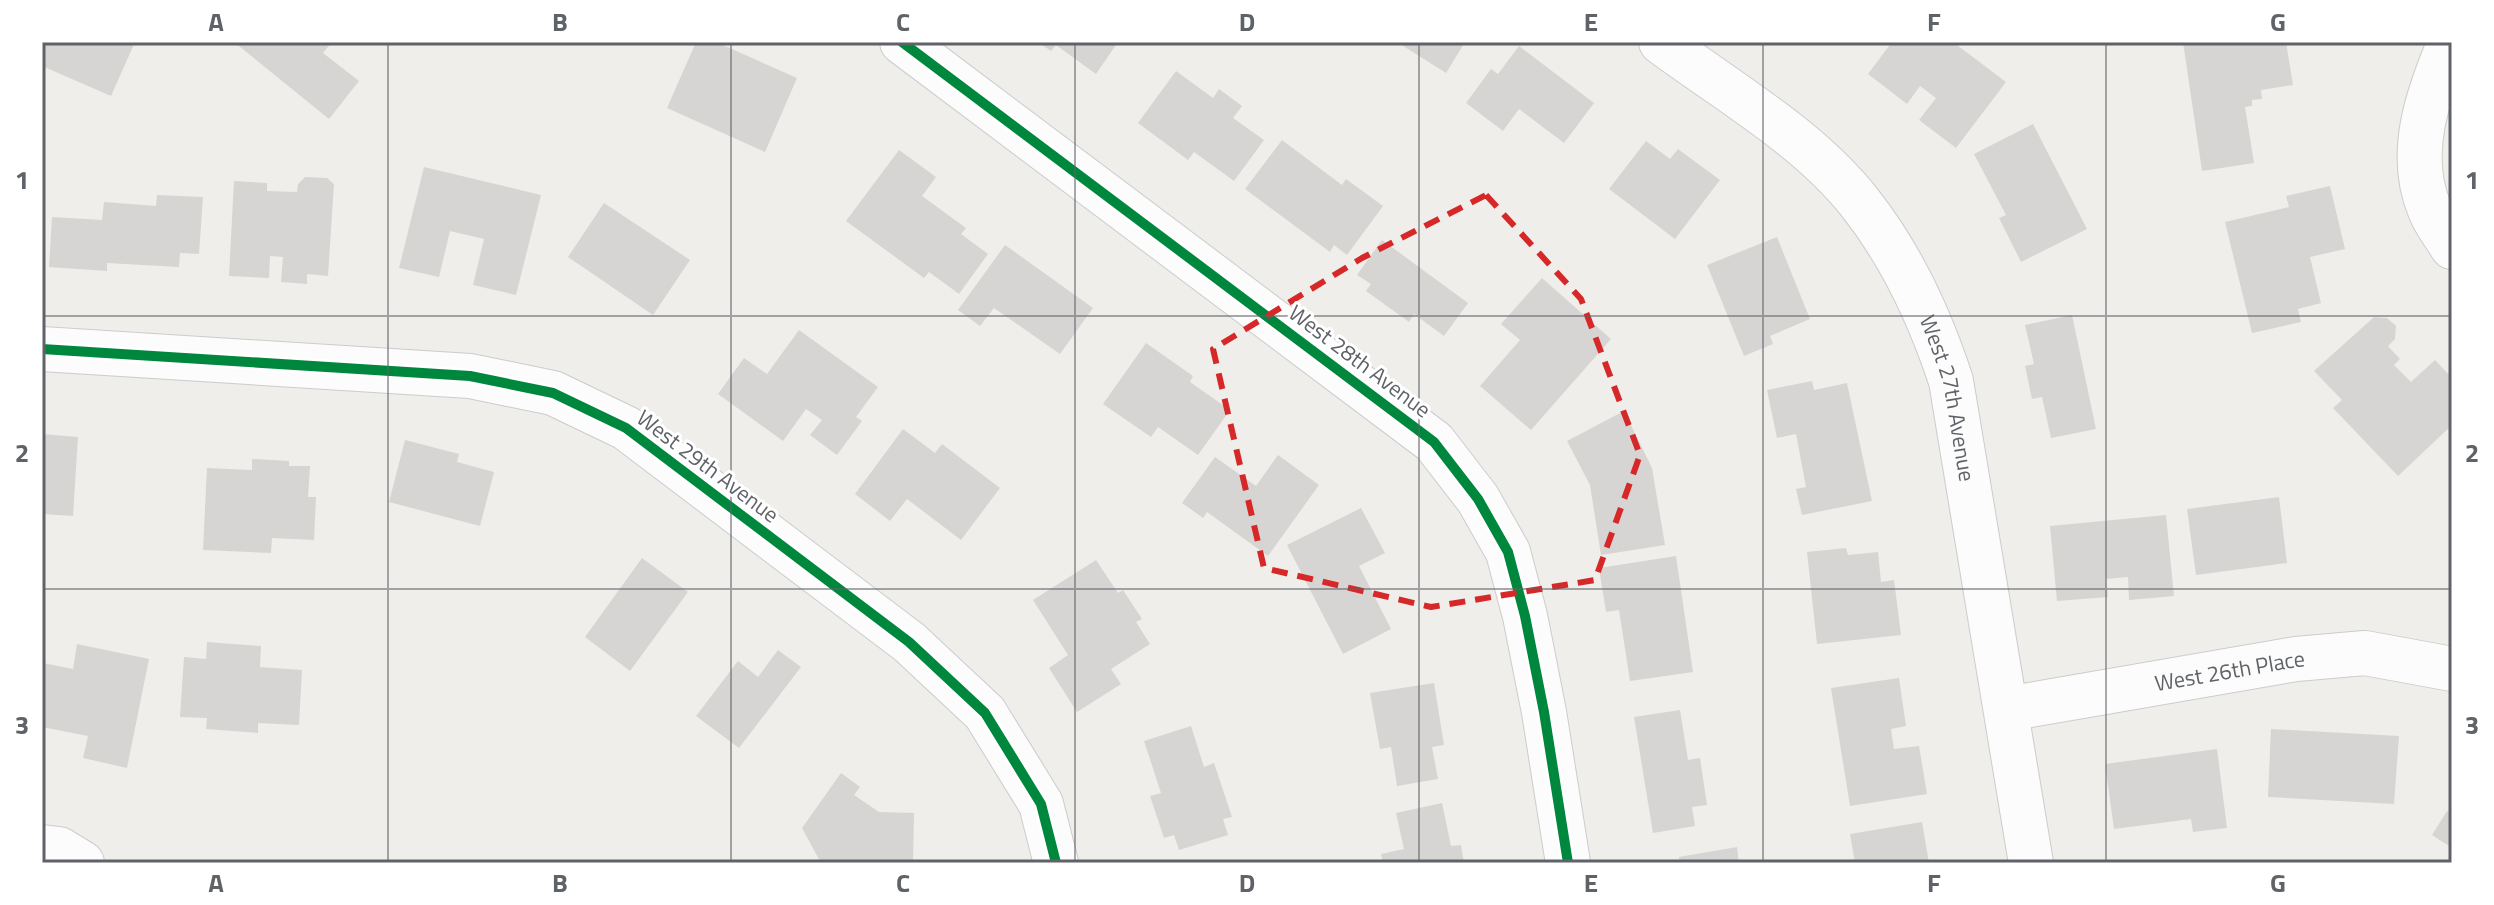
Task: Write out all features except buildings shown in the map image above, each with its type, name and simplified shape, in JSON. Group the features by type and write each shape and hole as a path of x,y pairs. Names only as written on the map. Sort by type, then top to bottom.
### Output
{"street":[{"name":"West 28th Avenue","path":"902,42 1434,442 1478,499 1508,552 1542,698 1568,863"},
{"name":"West 27th Avenue","path":"1661,42 1801,146 1859,201 1900,261 1933,326 1951,381 2031,863"},
{"path":"2450,42 2426,97 2420,159 2429,209 2452,247"},
{"name":"West 29th Avenue","path":"42,349 470,376 553,393 626,428 909,642 985,713 1041,804 1056,863"},
{"name":"West 26th Place","path":"2007,709 2296,659 2365,653 2452,669"},
{"path":"42,847 59,849 82,863"}],"highlighted area":[{"path":"1486,195 1581,299 1640,455 1595,580 1431,607 1264,568 1213,349 1362,258"}],"cycle path":[{"path":"902,42 1434,442 1478,499 1508,552 1525,616 1544,712 1568,863"},
{"path":"42,349 470,376 553,393 626,428 909,642 985,713 1041,804 1056,863"}]}
